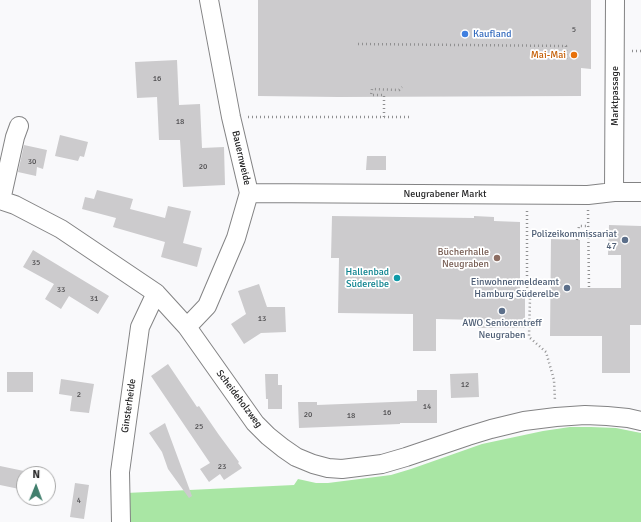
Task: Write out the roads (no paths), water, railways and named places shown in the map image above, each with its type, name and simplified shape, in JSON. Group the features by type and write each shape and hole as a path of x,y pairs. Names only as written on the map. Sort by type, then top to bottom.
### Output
{"street":[{"name":"Bauernweide","path":"187,327 207,306 236,238 249,194 231,117 209,0"},
{"name":"Marktpassage","path":"614,192 615,0"},
{"path":"1,200 15,137 19,126"},
{"name":"Neugrabener Markt","path":"249,194 588,195 614,192 641,192"},
{"name":"Scheideholzweg","path":"1,200 15,205 61,229 156,293 187,327 255,423 283,448 296,457 313,464 328,468 342,469 382,464 406,458 491,429 524,421 585,415 628,418 641,421"},
{"name":"Ginsterheide","path":"120,522 120,472 140,327 156,293"}],"place":[{"name":"Kaufland","path":"465,34"},
{"name":"Mai-Mai","path":"574,55"},
{"name":"Polizeikommissariat 47","path":"625,240"},
{"name":"Bücherhalle Neugraben","path":"497,258"},
{"name":"Hallenbad Süderelbe","path":"397,278"},
{"name":"Einwohnermeldeamt Hamburg Süderelbe","path":"567,288"},
{"name":"AWO Seniorentreff Neugraben","path":"502,311"}]}
